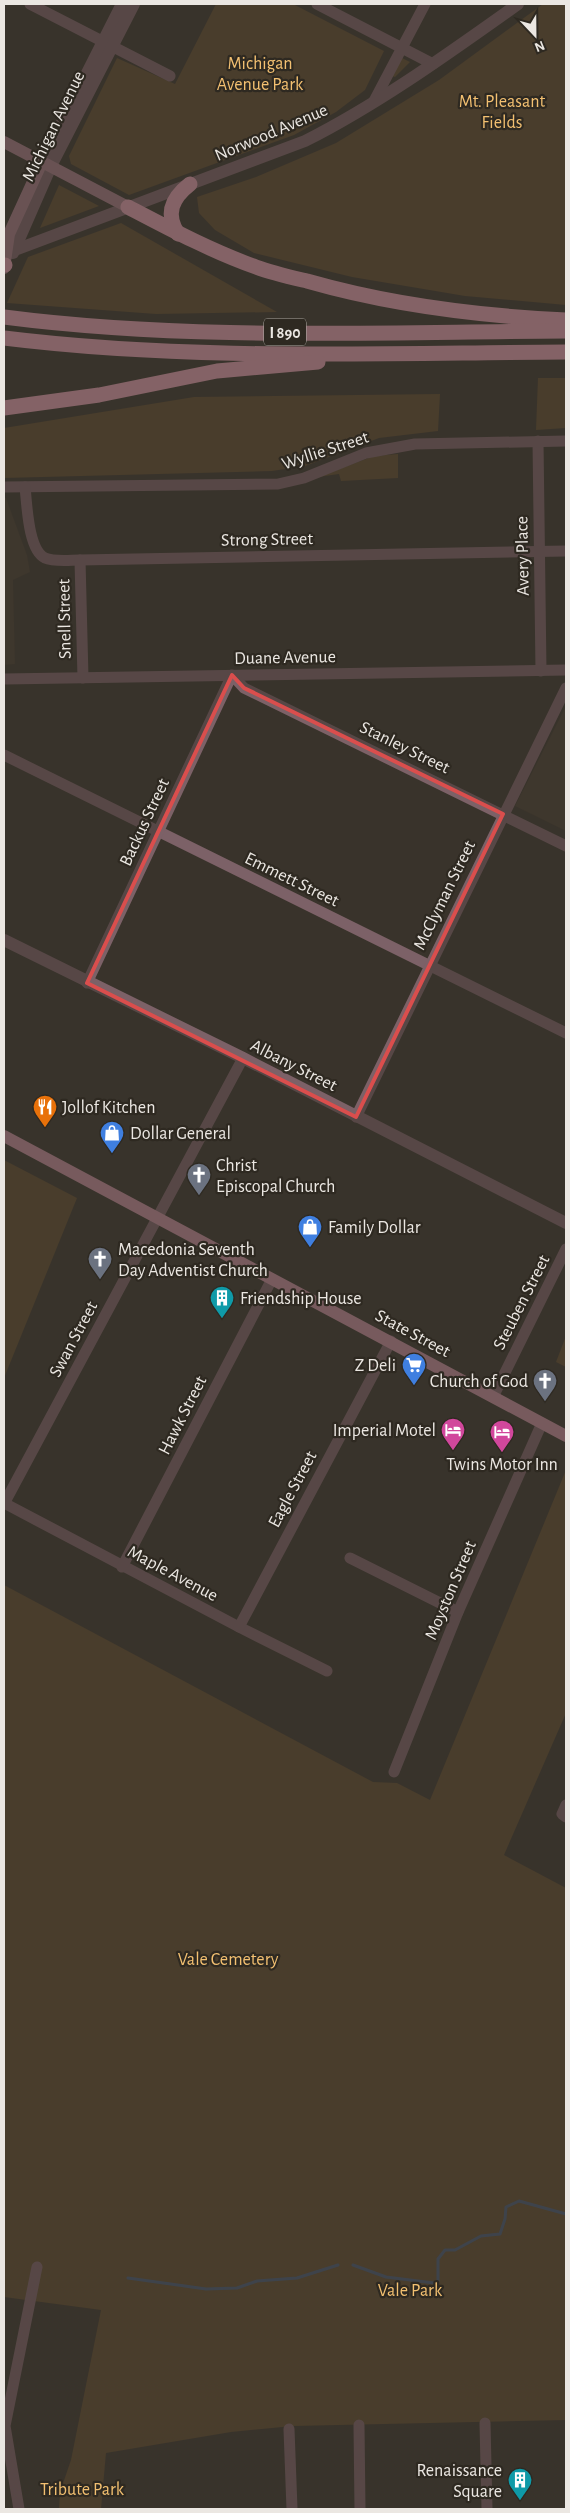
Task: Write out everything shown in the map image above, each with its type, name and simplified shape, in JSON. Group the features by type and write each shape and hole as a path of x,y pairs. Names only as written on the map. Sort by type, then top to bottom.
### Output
{"highway":[{"path":"178,234 173,225 171,207 180,192 190,184"},
{"path":"128,207 178,234 257,268 338,290 440,309 515,318 566,320"},
{"name":"I 890","path":"4,317 97,326 193,332 566,331"},
{"name":"I 890","path":"4,338 102,348 192,353 566,352"},
{"path":"4,408 99,395 217,371 290,364 495,352"}],"main road":[{"path":"4,142 128,207"},
{"name":"Michigan Avenue","path":"4,266 9,234 46,164"},
{"name":"State Street","path":"4,1136 566,1436"}],"street":[{"path":"30,4 170,76"},
{"name":"Michigan Avenue","path":"108,44 122,4"},
{"name":"Michigan Avenue","path":"4,266 15,250 46,164 108,44 134,4"},
{"path":"317,4 433,64"},
{"path":"374,101 425,4"},
{"name":"Norwood Avenue","path":"15,250 305,141 433,64 518,4"},
{"name":"Wyllie Street","path":"4,487 278,484 304,478 366,453 415,444 566,441"},
{"name":"Avery Place","path":"538,442 541,671"},
{"name":"Strong Street","path":"25,487 30,528 39,554 46,558 80,560 566,551"},
{"name":"Snell Street","path":"80,560 83,678"},
{"name":"Duane Avenue","path":"4,679 566,670"},
{"name":"Stanley Street","path":"232,675 244,688 566,846"},
{"name":"Backus Street","path":"87,983 232,675"},
{"name":"McClyman Street","path":"356,1117 566,688"},
{"name":"Emmett Street","path":"4,755 158,833 566,1033"},
{"name":"Albany Street","path":"4,940 87,983 243,1058 566,1223"},
{"name":"Swan Street","path":"4,1504 243,1058"},
{"name":"Steuben Street","path":"493,1396 566,1249"},
{"name":"Hawk Street","path":"122,1567 272,1279"},
{"name":"Eagle Street","path":"239,1627 391,1341"},
{"name":"Moyston Street","path":"394,1772 458,1612 542,1423"},
{"name":"Maple Avenue","path":"4,1504 122,1567 327,1671"},
{"path":"350,1558 458,1612"},
{"path":"19,2509 4,2426 37,2267"},
{"path":"485,2423 487,2509"},
{"path":"359,2425 360,2509"},
{"path":"289,2429 292,2509"}],"highlighted area":[{"path":"232,675 244,688 503,814 356,1117 87,983"}],"shaded area":[{"path":"4,498 6,498 27,555 30,572 13,580 15,664 4,665"},
{"path":"566,706 566,831 515,806"}],"green space":[{"name":"Michigan Avenue Park","path":"216,4 293,4 384,51 365,90 336,112 294,135 129,195 71,164 69,156 117,58 175,84"},
{"name":"Mt. Pleasant Fields","path":"543,4 566,4 566,305 465,296 352,277 254,253 215,230 199,213 197,197 256,177 336,143 439,80"},
{"path":"402,58 410,62 395,77 392,76"},
{"path":"59,185 99,206 40,228"},
{"path":"121,223 277,312 156,314 7,303 28,257"},
{"path":"538,378 566,378 566,428 536,430"},
{"path":"440,394 438,431 379,438 305,466 272,471 4,478 4,428 194,397"},
{"path":"398,454 398,478 341,481 339,474 318,477 374,456"},
{"path":"4,1160 77,1198 4,1378"},
{"path":"566,1336 566,1367 556,1362"},
{"name":"Vale Cemetery","path":"566,1470 566,1713 504,1855 566,1888 566,2420 293,2426 231,2432 106,2453 101,2509 59,2509 60,2492 71,2460 101,2310 4,2297 4,1585 373,1782 397,1783 430,1800"}],"waterway":[{"path":"353,2265 386,2277 434,2283 438,2281 438,2259 445,2250 455,2250 481,2236 500,2234 505,2219 506,2207 519,2201 566,2214"},
{"path":"128,2278 206,2289 237,2288 257,2281 297,2278 338,2265"}],"place":[{"name":"Jollof Kitchen","path":"45,1128"},
{"name":"Dollar General","path":"112,1154"},
{"name":"Christ Episcopal Church","path":"199,1196"},
{"name":"Family Dollar","path":"310,1248"},
{"name":"Macedonia Seventh Day Adventist Church","path":"100,1280"},
{"name":"Friendship House","path":"222,1319"},
{"name":"Z Deli","path":"414,1386"},
{"name":"Church of God","path":"545,1402"},
{"name":"Imperial Motel","path":"453,1451"},
{"name":"Twins Motor Inn","path":"502,1453"},
{"name":"Renaissance Square","path":"520,2501"}],"park label":[{"name":"Vale Park","path":"410,2290"},
{"name":"Tribute Park","path":"82,2489"}]}
